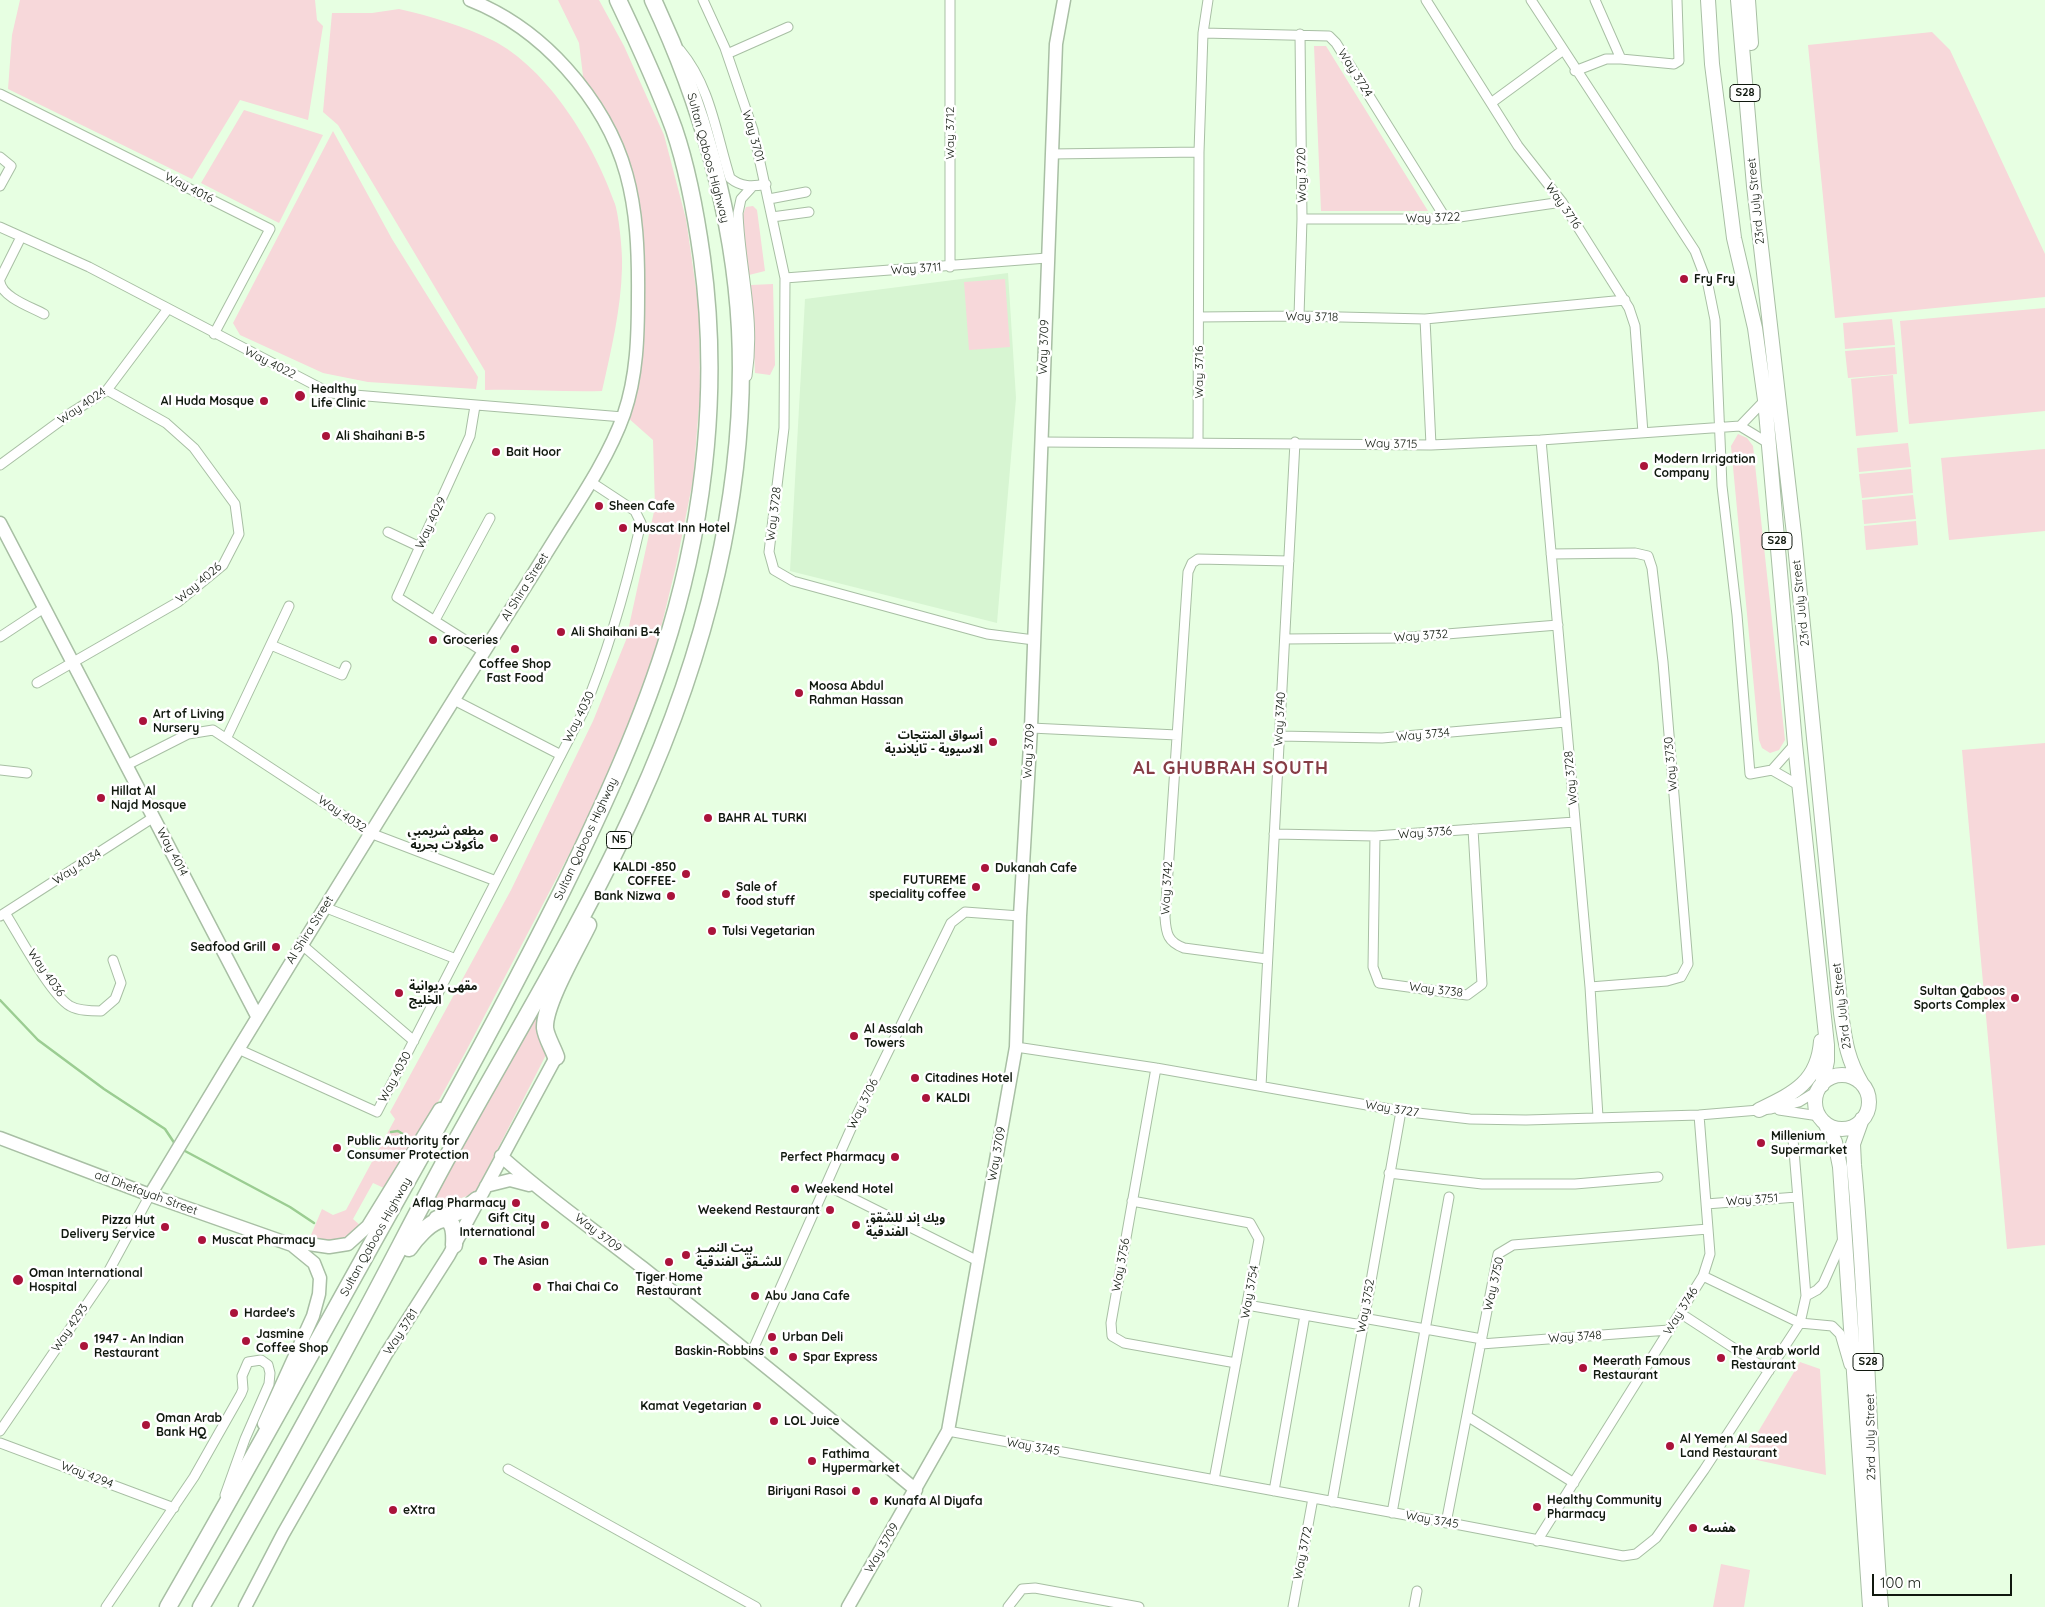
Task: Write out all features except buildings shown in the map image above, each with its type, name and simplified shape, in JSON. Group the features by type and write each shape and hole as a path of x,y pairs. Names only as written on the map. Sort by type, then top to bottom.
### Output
{"highway":[{"name":"Sultan Qaboos Highway","path":"168,1607 474,1062 595,823 640,718 670,633 684,577 701,490 709,401 709,309 696,219 674,131 639,44 618,0"},
{"name":"Sultan Qaboos Highway","path":"201,1607 355,1332 447,1158 578,922 637,805 675,711 703,627 723,541 739,421 740,329 733,266 721,198 694,102 672,40 653,0"},
{"path":"556,1057 545,1030 546,1019 552,1001 599,901 637,805"},
{"path":"355,1332 419,1233 437,1219 466,1209 478,1200"},
{"path":"437,1219 445,1220 452,1224 455,1232 454,1245"}],"main road":[{"path":"1698,0 1712,64"},
{"name":"23rd July Street","path":"1708,0 1712,64 1734,238 1755,328 1765,400 1827,1060 1819,1088"},
{"path":"1729,0 1754,186"},
{"name":"23rd July Street","path":"1738,0 1754,186 1794,534 1842,1022 1850,1065 1862,1084"},
{"path":"1748,0 1752,73 1754,186"},
{"path":"1765,1110 1797,1091 1808,1080 1814,1068 1820,1047 1823,1011"},
{"path":"1819,1088 1827,1080 1842,1076 1849,1076 1862,1084"},
{"name":"S28","path":"1862,1084 1866,1091 1868,1106 1862,1119"},
{"name":"S28","path":"1819,1088 1815,1104 1822,1120"},
{"path":"1822,1120 1840,1129 1856,1125 1862,1119"},
{"name":"23rd July Street","path":"1862,1119 1853,1144 1870,1397 1872,1503 1881,1607"},
{"name":"23rd July Street","path":"1822,1120 1836,1142 1840,1167 1870,1607"}],"street":[{"name":"Al Shira Street","path":"150,1195 301,944 591,482 623,418 631,388 638,345 638,258 637,225 621,155 604,118 583,87 546,46 519,25 490,8 470,0"},
{"name":"Way 3701","path":"703,0 727,54 753,130 766,184 784,278"},
{"name":"Way 3712","path":"950,0 950,267"},
{"name":"Way 3709","path":"848,1607 948,1431 1016,1048 1020,916 1042,442 1056,44 1064,0"},
{"name":"Way 3716","path":"1198,442 1198,152 1203,33 1208,0"},
{"name":"Way 3716","path":"1426,0 1518,146 1562,202 1625,300 1635,326 1643,433"},
{"path":"1531,0 1575,71 1695,251 1708,285 1715,320 1718,428 1722,486 1737,615 1750,774 1772,770 1796,744"},
{"path":"1595,0 1621,59"},
{"path":"1575,71 1606,59 1674,64 1679,61 1677,0"},
{"path":"727,54 788,27"},
{"name":"Way 3724","path":"1203,33 1329,36 1336,43 1446,219"},
{"name":"Way 3720","path":"1298,316 1302,219 1300,34"},
{"path":"672,40 694,66 713,113 730,178 736,183 752,187 766,184"},
{"path":"1491,103 1562,51"},
{"name":"Way 4016","path":"0,94 270,229 214,334"},
{"path":"1051,154 1198,152"},
{"path":"0,157 11,166 0,186"},
{"path":"739,421 751,352 749,300 738,213 741,199 752,187"},
{"path":"769,199 806,192"},
{"name":"Way 3722","path":"1302,219 1446,219 1562,202"},
{"path":"772,217 809,212"},
{"name":"Way 4022","path":"0,227 89,268 330,393 623,418"},
{"path":"21,237 0,280 1,287 6,293 44,314"},
{"name":"Way 3711","path":"784,278 950,267 1047,258"},
{"name":"Way 3728","path":"784,278 784,428 769,552 774,570 793,581 987,634 1034,640"},
{"name":"Way 3718","path":"1199,318 1298,316 1425,319 1625,300"},
{"name":"Way 4024","path":"0,465 71,413 107,390 167,310"},
{"path":"1425,319 1431,445"},
{"name":"Way 4026","path":"73,663 178,602 223,565 239,534 236,504 194,448 166,423 107,390"},
{"path":"1765,400 1740,426 1768,443"},
{"name":"Way 4029","path":"475,406 470,436 397,597 484,652"},
{"name":"Way 3715","path":"1042,442 1295,442 1431,445 1541,440 1740,426"},
{"name":"Way 3728","path":"1541,440 1590,987 1598,1117"},
{"name":"Way 3740","path":"1261,1086 1295,442"},
{"name":"Way 4030","path":"238,1049 377,1112 583,712 604,661 641,523 636,511 591,482"},
{"path":"434,620 490,518"},
{"name":"Way 4014","path":"0,523 257,1016"},
{"path":"388,532 420,546"},
{"name":"Way 3730","path":"1551,554 1635,553 1648,556 1652,568 1663,662 1688,964 1681,977 1667,981 1590,987"},
{"name":"Way 3742","path":"1267,959 1184,948 1172,943 1166,932 1188,572 1192,563 1198,559 1289,562"},
{"path":"227,737 289,606"},
{"path":"0,637 44,608"},
{"name":"Way 3732","path":"1284,639 1397,638 1558,625"},
{"path":"271,645 342,675 346,666"},
{"path":"37,683 73,663"},
{"path":"454,700 561,755"},
{"name":"Way 3734","path":"1279,736 1382,738 1566,722"},
{"path":"1030,728 1177,735"},
{"name":"Way 4032","path":"127,765 188,734 213,730 227,737 370,833 496,881"},
{"path":"0,770 27,774"},
{"path":"1772,770 1800,786"},
{"name":"Way 4034","path":"3,915 154,817"},
{"name":"Way 3736","path":"1274,834 1375,836 1575,822"},
{"name":"Way 3738","path":"1375,836 1373,967 1379,983 1467,995 1482,984 1473,829"},
{"path":"324,907 456,959"},
{"name":"Way 3706","path":"751,1354 857,1115 952,923 965,912 1020,916"},
{"name":"Way 4036","path":"3,915 48,980 70,1006 84,1011 101,1011 115,999 121,983 113,960"},
{"path":"301,944 414,1041"},
{"name":"Way 3727","path":"1016,1048 1156,1068 1401,1111 1470,1119 1526,1120 1699,1115 1765,1110 1798,1102 1819,1088"},
{"name":"Way 3781","path":"245,1607 283,1534 386,1354 454,1245 556,1057"},
{"path":"292,1245 302,1243 329,1247 348,1244 368,1226 425,1130 474,1062"},
{"name":"Way 3756","path":"1156,1068 1111,1323 1112,1336 1124,1343 1236,1363"},
{"name":"Way 3727","path":"1765,1110 1822,1120"},
{"name":"Way 3752","path":"1332,1502 1401,1111"},
{"name":"Way 3746","path":"1537,1541 1703,1276 1710,1254 1699,1115"},
{"name":"ad Dhefayah Street","path":"0,1138 150,1195 292,1245"},
{"path":"1793,1139 1806,1296 1800,1323"},
{"name":"Way 3709","path":"501,1156 534,1186 591,1227 751,1354 916,1490"},
{"path":"1390,1173 1482,1184 1575,1184 1658,1177"},
{"name":"Way 3709","path":"486,1186 510,1180 534,1186"},
{"path":"826,1185 978,1260"},
{"name":"Way 4293","path":"0,1432 106,1276 150,1195"},
{"path":"1392,1513 1449,1197"},
{"name":"Way 3751","path":"1706,1204 1797,1197"},
{"name":"Way 3754","path":"1132,1201 1250,1223 1259,1239 1214,1480"},
{"name":"Way 3750","path":"1446,1523 1498,1254 1513,1245 1708,1229"},
{"path":"1806,1296 1818,1290 1823,1284 1844,1238"},
{"path":"241,1478 314,1316 319,1294 320,1278 314,1263 292,1245"},
{"path":"1703,1276 1800,1323 1832,1326 1840,1334 1853,1377"},
{"name":"Way 3748","path":"1247,1305 1305,1315 1425,1328 1482,1341 1669,1330"},
{"path":"1680,1313 1769,1371"},
{"path":"1274,1491 1305,1315"},
{"name":"Way 3745","path":"948,1431 1623,1556 1636,1554 1649,1546 1704,1470 1800,1323"},
{"path":"106,1607 174,1508 241,1394 244,1368 248,1362 261,1360 268,1365 270,1373 269,1384 244,1440 212,1529"},
{"path":"1467,1416 1574,1483"},
{"name":"Way 4294","path":"0,1443 174,1508"},
{"path":"508,1468 756,1607"},
{"name":"Way 3772","path":"1293,1607 1313,1498"},
{"path":"1008,1607 1022,1589 1035,1588 1139,1607"},
{"path":"1414,1607 1417,1591"}],"shaded area":[{"path":"20,0 315,0 317,20 323,26 308,120 240,100 192,179 8,89 12,35"},
{"path":"558,0 599,0 624,46 664,135 686,219 699,309 700,394 693,480 676,566 653,661 597,801 465,1053 423,1129 386,1189 373,1183 353,1219 362,1227 347,1241 308,1242 322,1209 333,1215 346,1210 395,1119 390,1112 511,890 593,721 626,640 655,507 653,440 627,417 635,389 632,183 584,84 579,43"},
{"path":"399,9 435,18 470,30 492,40 513,53 551,89 582,134 595,158 615,204 622,262 618,314 602,391 485,390 485,371 338,125 323,112 332,13 372,13"},
{"path":"1932,32 1950,50 2045,254 2045,297 1835,318 1808,45"},
{"path":"1314,46 1326,46 1428,211 1321,211"},
{"path":"244,110 323,135 279,223 201,183"},
{"path":"333,131 392,239 478,377 476,389 368,382 323,373 240,335 233,323"},
{"path":"753,206 757,210 765,271 749,275 742,217 746,207"},
{"path":"1008,273 1016,398 997,623 790,571 805,299"},
{"path":"1005,279 1010,347 969,350 964,282"},
{"path":"773,284 775,365 770,375 755,373 751,285"},
{"path":"2045,308 2045,411 1909,424 1900,321"},
{"path":"1892,319 1895,345 1845,349 1843,323"},
{"path":"1895,347 1897,374 1848,378 1845,351"},
{"path":"1893,375 1898,432 1856,436 1851,379"},
{"path":"1738,434 1747,438 1753,446 1785,740 1779,750 1770,753 1762,748 1759,740 1731,446"},
{"path":"1908,443 1911,467 1859,472 1857,448"},
{"path":"2045,449 2045,531 1949,540 1941,458"},
{"path":"1911,469 1913,493 1862,498 1859,474"},
{"path":"1913,495 1916,519 1864,524 1862,500"},
{"path":"1916,521 1918,545 1866,550 1864,526"},
{"name":"Sultan Qaboos Sports Complex","path":"2045,743 2045,1245 2007,1249 1962,750"},
{"path":"535,1013 547,1053 475,1193 426,1211"},
{"path":"1800,1362 1820,1369 1826,1475 1743,1457"},
{"path":"1721,1564 1750,1570 1744,1607 1713,1607"}],"waterway":[{"path":"0,1000 38,1040 104,1089 165,1129 175,1144"},
{"path":"391,1132 398,1131 411,1139"},
{"path":"185,1151 290,1207 314,1223"}],"place":[{"name":"Fry Fry","path":"1684,279"},
{"name":"Healthy Life Clinic","path":"300,396"},
{"name":"Al Huda Mosque","path":"264,401"},
{"name":"Ali Shaihani B-5","path":"326,436"},
{"name":"Bait Hoor","path":"496,452"},
{"name":"Modern Irrigation Company","path":"1644,466"},
{"name":"Sheen Cafe","path":"599,506"},
{"name":"Muscat Inn Hotel","path":"623,528"},
{"name":"Ali Shaihani B-4","path":"561,632"},
{"name":"Groceries","path":"433,640"},
{"name":"Coffee Shop Fast Food","path":"515,649"},
{"name":"Moosa Abdul Rahman Hassan","path":"799,693"},
{"name":"Art of Living Nursery","path":"143,721"},
{"name":"أسواق المنتجات الاسيوية - تايلاندية","path":"993,742"},
{"name":"Hillat Al Najd Mosque","path":"101,798"},
{"name":"BAHR AL TURKI","path":"708,818"},
{"name":"مطعم شريمبي مأكولات بحرية","path":"494,838"},
{"name":"Dukanah Cafe","path":"985,868"},
{"name":"KALDI -850 COFFEE-","path":"686,874"},
{"name":"FUTUREME speciality coffee","path":"976,887"},
{"name":"Sale of food stuff","path":"726,894"},
{"name":"Bank Nizwa","path":"671,896"},
{"name":"Tulsi Vegetarian","path":"712,931"},
{"name":"Seafood Grill","path":"276,947"},
{"name":"مقهى ديوانية الخليج","path":"399,993"},
{"name":"Sultan Qaboos Sports Complex","path":"2015,998"},
{"name":"Al Assalah Towers","path":"854,1036"},
{"name":"Citadines Hotel","path":"915,1078"},
{"name":"KALDI","path":"926,1098"},
{"name":"Millenium Supermarket","path":"1761,1143"},
{"name":"Public Authority for Consumer Protection","path":"337,1148"},
{"name":"Perfect Pharmacy","path":"895,1157"},
{"name":"Weekend Hotel","path":"795,1189"},
{"name":"Aflag Pharmacy","path":"516,1203"},
{"name":"Weekend Restaurant","path":"830,1210"},
{"name":"Gift City International","path":"545,1225"},
{"name":"ويك إند للشقق الفندقية","path":"856,1225"},
{"name":"Pizza Hut Delivery Service","path":"165,1227"},
{"name":"Muscat Pharmacy","path":"202,1240"},
{"name":"بيت النمــر للشـقق الفندقية","path":"686,1255"},
{"name":"The Asian","path":"483,1261"},
{"name":"Tiger Home Restaurant","path":"669,1262"},
{"name":"Oman International Hospital","path":"18,1280"},
{"name":"Thai Chai Co","path":"537,1287"},
{"name":"Abu Jana Cafe","path":"755,1296"},
{"name":"Hardee's","path":"234,1313"},
{"name":"Urban Deli","path":"772,1337"},
{"name":"Jasmine Coffee Shop","path":"246,1341"},
{"name":"1947 - An Indian Restaurant","path":"84,1346"},
{"name":"Baskin-Robbins","path":"774,1351"},
{"name":"Spar Express","path":"793,1357"},
{"name":"The Arab world Restaurant","path":"1721,1358"},
{"name":"Meerath Famous Restaurant","path":"1583,1368"},
{"name":"Kamat Vegetarian","path":"757,1406"},
{"name":"LOL Juice","path":"774,1421"},
{"name":"Oman Arab Bank HQ","path":"146,1425"},
{"name":"Al Yemen Al Saeed Land Restaurant","path":"1670,1446"},
{"name":"Fathima Hypermarket","path":"812,1461"},
{"name":"Biriyani Rasoi","path":"856,1491"},
{"name":"Kunafa Al Diyafa","path":"874,1501"},
{"name":"Healthy Community Pharmacy","path":"1537,1507"},
{"name":"eXtra","path":"393,1510"},
{"name":"هفسه","path":"1693,1528"}],"district":[{"name":"AL GHUBRAH SOUTH","path":"1231,769"}]}
